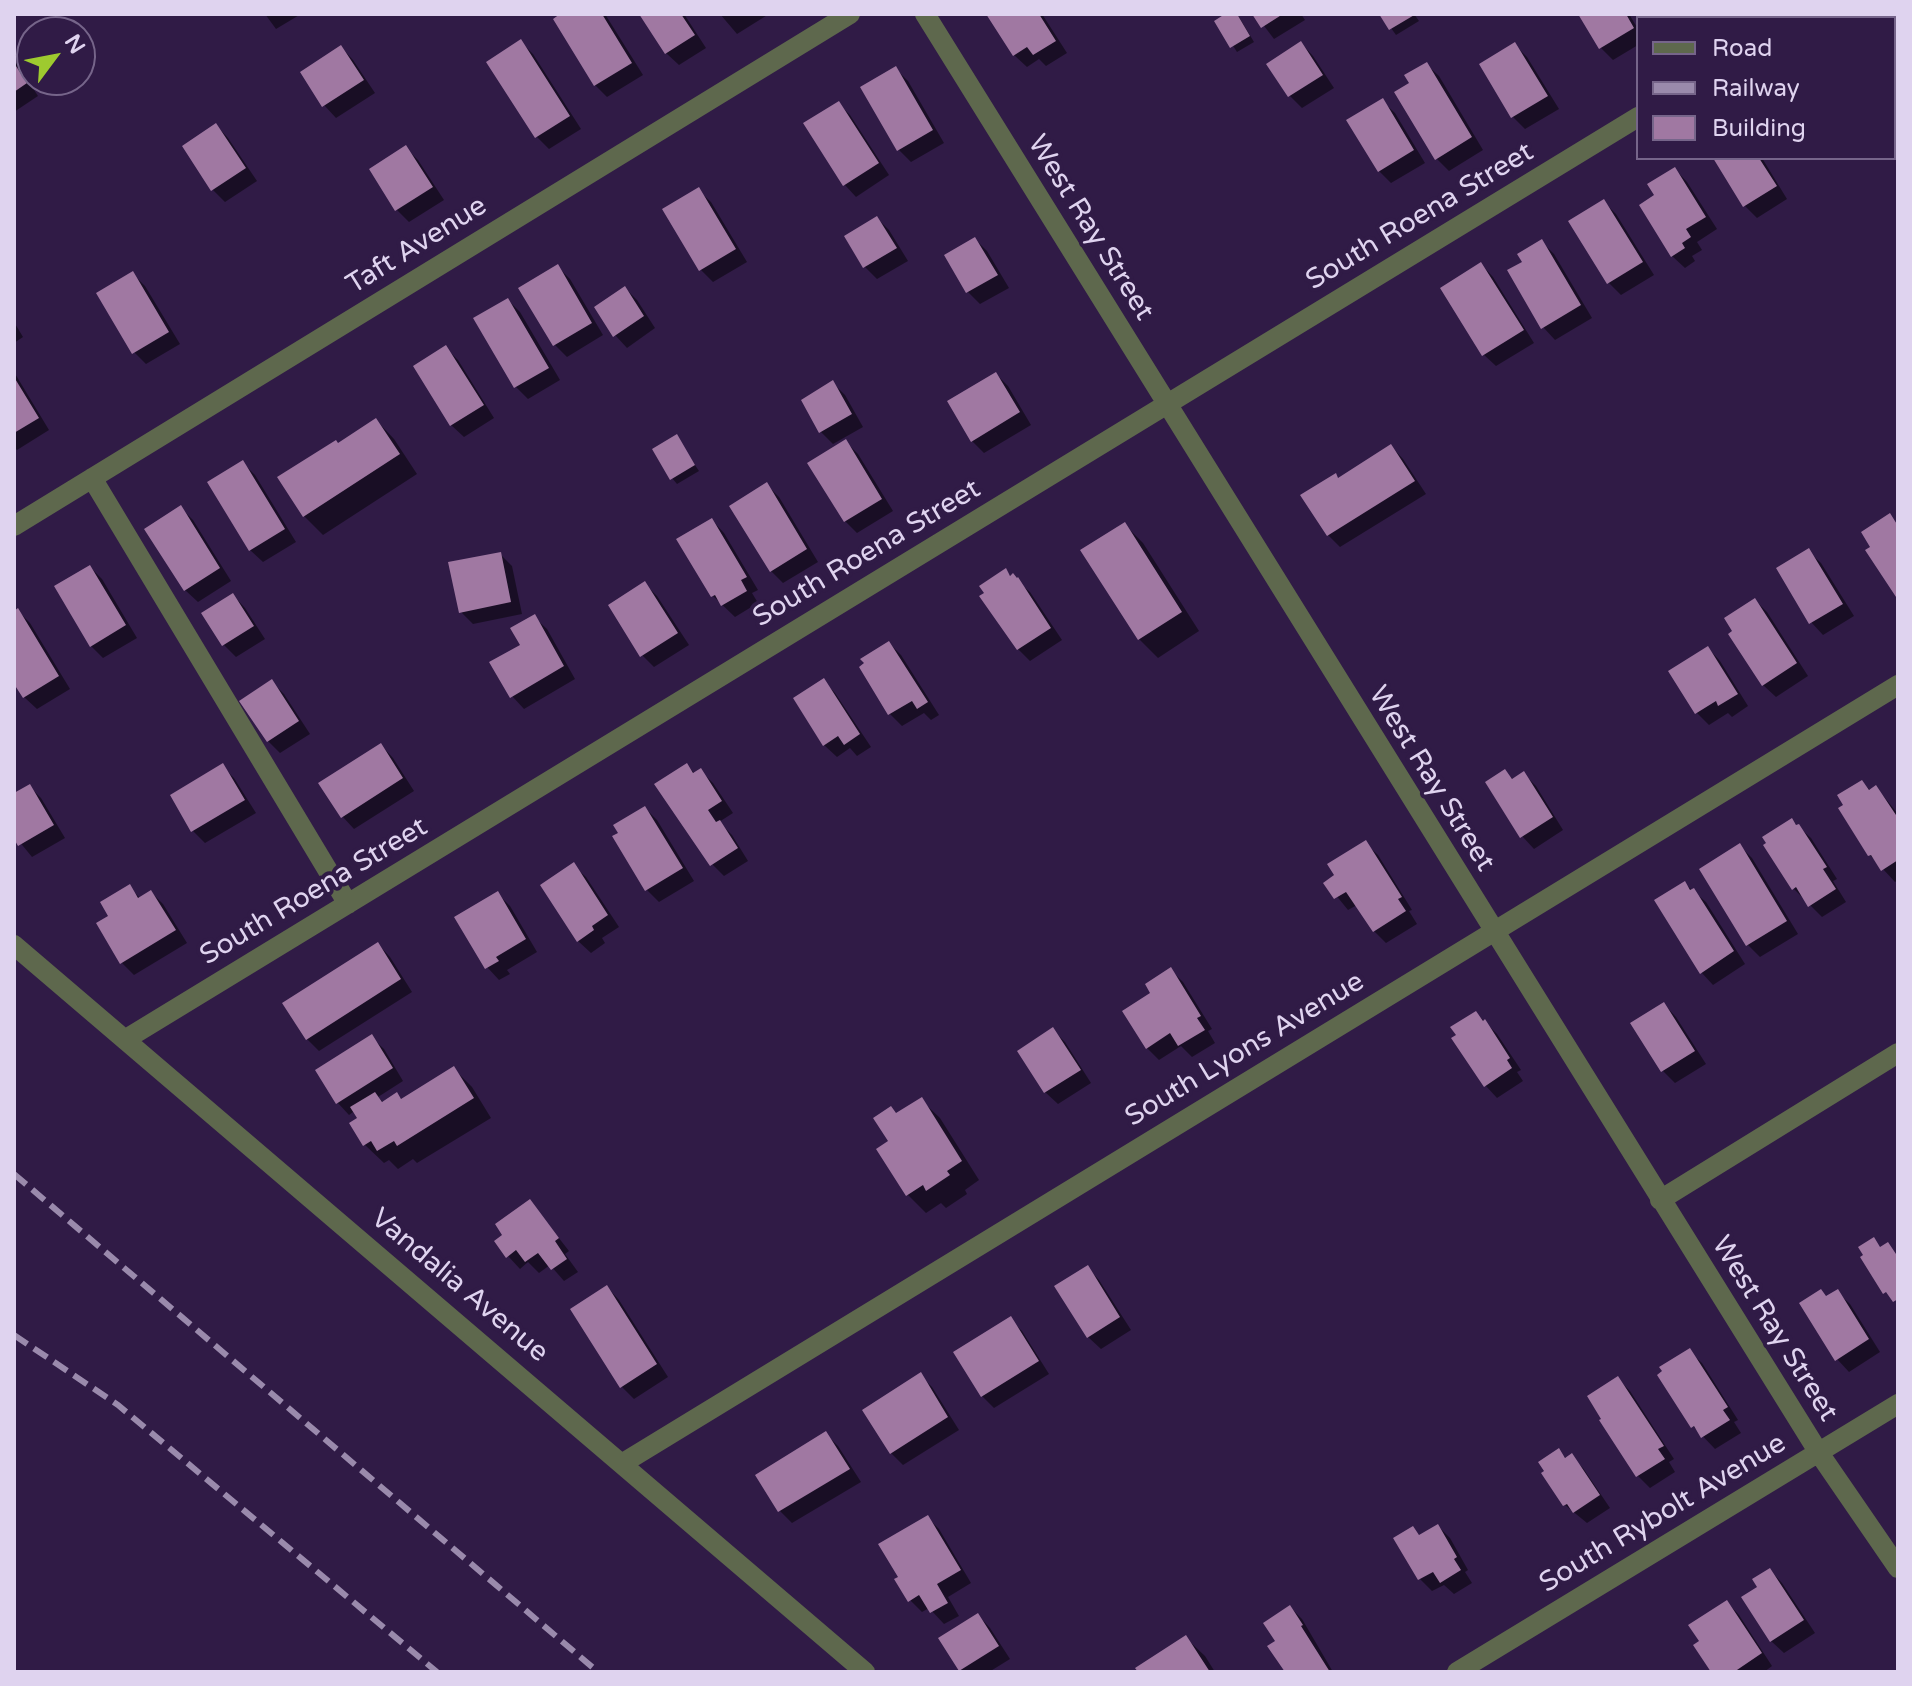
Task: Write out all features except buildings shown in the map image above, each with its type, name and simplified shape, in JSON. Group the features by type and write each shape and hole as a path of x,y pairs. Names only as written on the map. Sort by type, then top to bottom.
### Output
{"street":[{"name":"Taft Avenue","path":"14,526 850,14"},
{"name":"West Ray Street","path":"925,14 1660,1200 1819,1453 1898,1568"},
{"name":"South Roena Street","path":"126,1039 1636,118"},
{"path":"92,478 348,904"},
{"name":"South Lyons Avenue","path":"623,1463 1898,685"},
{"name":"Vandalia Avenue","path":"14,945 865,1672"},
{"path":"1660,1200 1898,1053"},
{"name":"South Rybolt Avenue","path":"1457,1672 1898,1404"}],"railway":[{"path":"14,1174 598,1672"},
{"path":"14,1335 118,1405 437,1672"}]}
